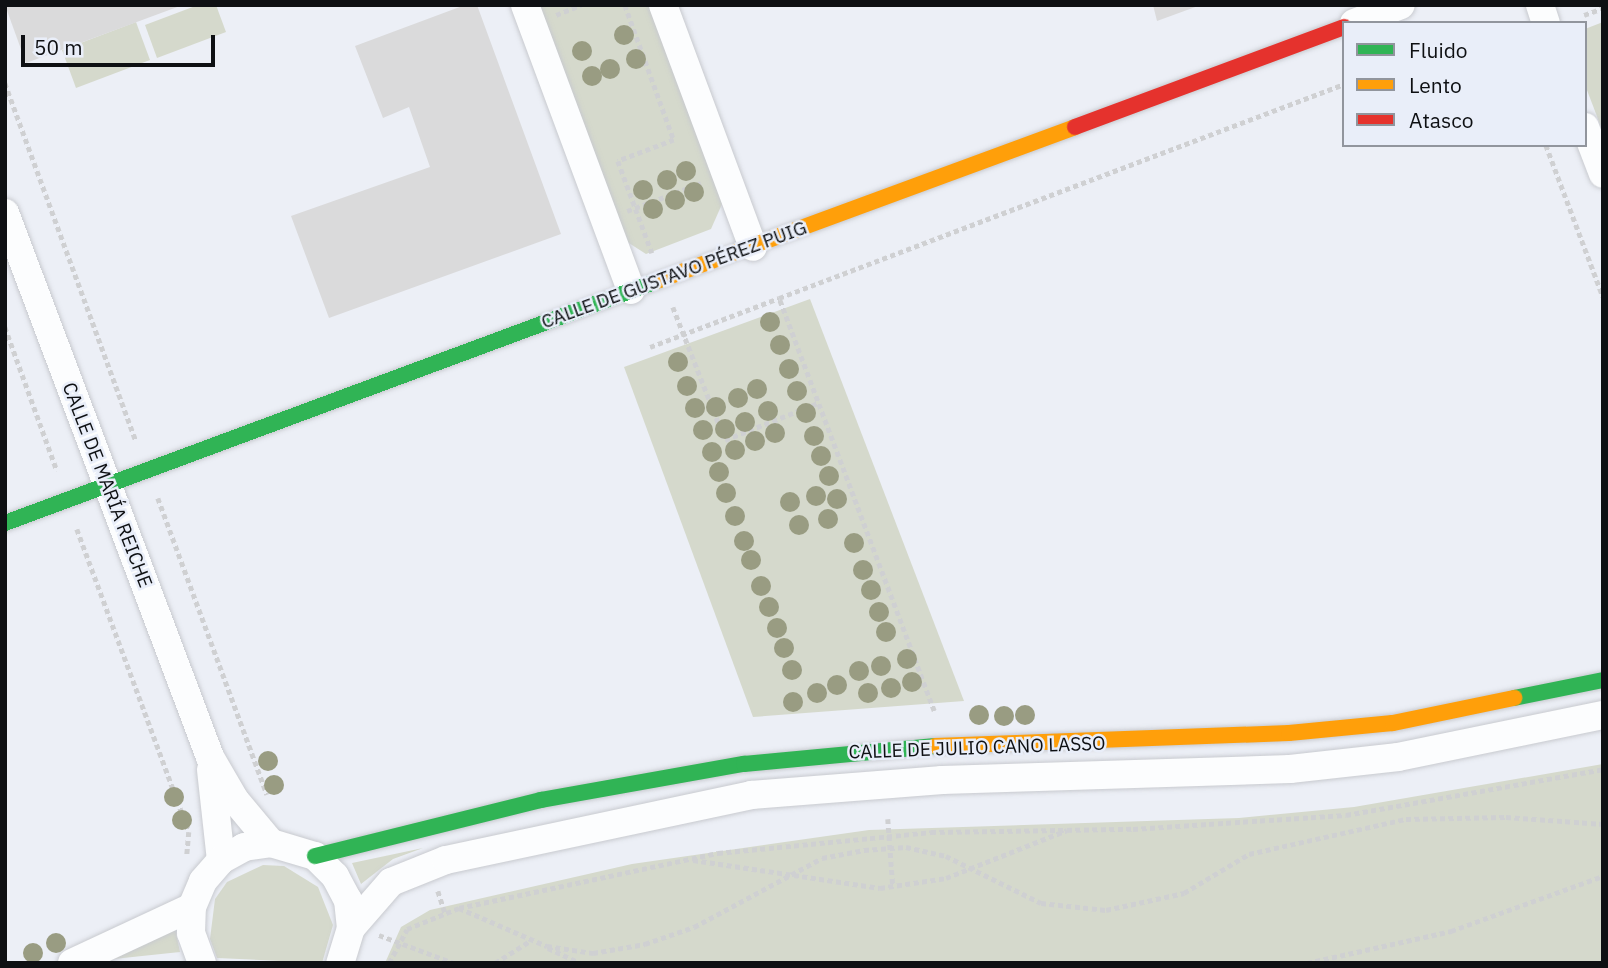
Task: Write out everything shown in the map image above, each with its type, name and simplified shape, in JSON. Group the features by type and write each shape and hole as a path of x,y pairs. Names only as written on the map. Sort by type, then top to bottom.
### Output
{"street":[{"path":"663,5 753,247"},
{"path":"1359,21 1401,5"},
{"path":"537,11 631,290"},
{"name":"CALLE DE GUSTAVO PÉREZ PUIG","path":"5,523 1342,28"},
{"path":"1587,132 1603,174"},
{"name":"CALLE DE MARÍA REICHE","path":"5,213 210,757 235,800 271,843"},
{"name":"CALLE DE JULIO CANO LASSO","path":"315,856 541,800 744,764 939,746 1289,733 1393,723 1603,680"},
{"name":"CALLE DE JULIO CANO LASSO","path":"351,928 391,882 446,860 751,795 942,780 1290,769 1398,757 1603,715"},
{"name":"CALLE DE MARÍA REICHE","path":"210,757 221,860"},
{"path":"202,963 191,933 192,906 203,881 221,860 244,847 271,843 315,856 335,876 348,900 351,928 340,963"},
{"path":"72,963 192,906"}],"path":[{"path":"537,11 581,5"},
{"path":"1584,15 1603,8"},
{"path":"5,83 134,435"},
{"path":"650,347 1342,85"},
{"path":"1547,147 1603,298"},
{"path":"616,215 702,183"},
{"path":"779,298 934,711"},
{"path":"5,327 56,468"},
{"path":"158,499 269,800"},
{"path":"77,529 189,832 186,867"},
{"path":"389,963 407,929 459,908 689,859 888,835 1346,815 1603,769"},
{"path":"495,963 531,940 593,953 645,944 694,927 822,859 890,848 946,856 1041,903 1106,910 1184,893 1249,854 1406,819 1506,817 1603,824"},
{"path":"888,819 893,887"},
{"path":"689,859 785,877 893,887 971,869 1069,829"},
{"path":"1307,963 1451,932 1603,876"},
{"path":"459,908 580,963"},
{"path":"351,928 399,942 454,963"}],"shaded area":[{"path":"198,5 216,5 226,32 157,58 145,25"},
{"path":"534,5 655,5 726,195 711,229 646,254 621,238"},
{"path":"136,22 150,60 76,88 62,50"},
{"path":"1603,22 1603,132 1587,90 1587,28"},
{"path":"810,299 964,701 753,717 624,367"},
{"path":"1603,764 1603,963 385,963 401,927 430,910 632,864 869,830 1239,818 1354,807"},
{"path":"423,848 393,859 361,884 352,863"},
{"path":"263,865 284,866 318,887 333,925 322,963 217,958 210,939 215,899 227,882"},
{"path":"175,928 180,952 104,960"}],"building":[{"path":"5,5 180,5 180,6 26,63"},
{"path":"465,5 477,5 561,234 329,318 291,216 430,167 409,107 383,118 355,46"},
{"path":"1153,5 1198,5 1198,6 1157,21"}],"traffic: fast":[{"path":"5,523 657,281"},
{"path":"1514,698 1603,680"},
{"path":"315,856 541,800 744,764 935,746"}],"traffic: slow":[{"path":"657,281 1075,127"},
{"path":"935,746 1289,733 1393,723 1514,698"}],"traffic: jam":[{"path":"1075,127 1342,28"}]}
